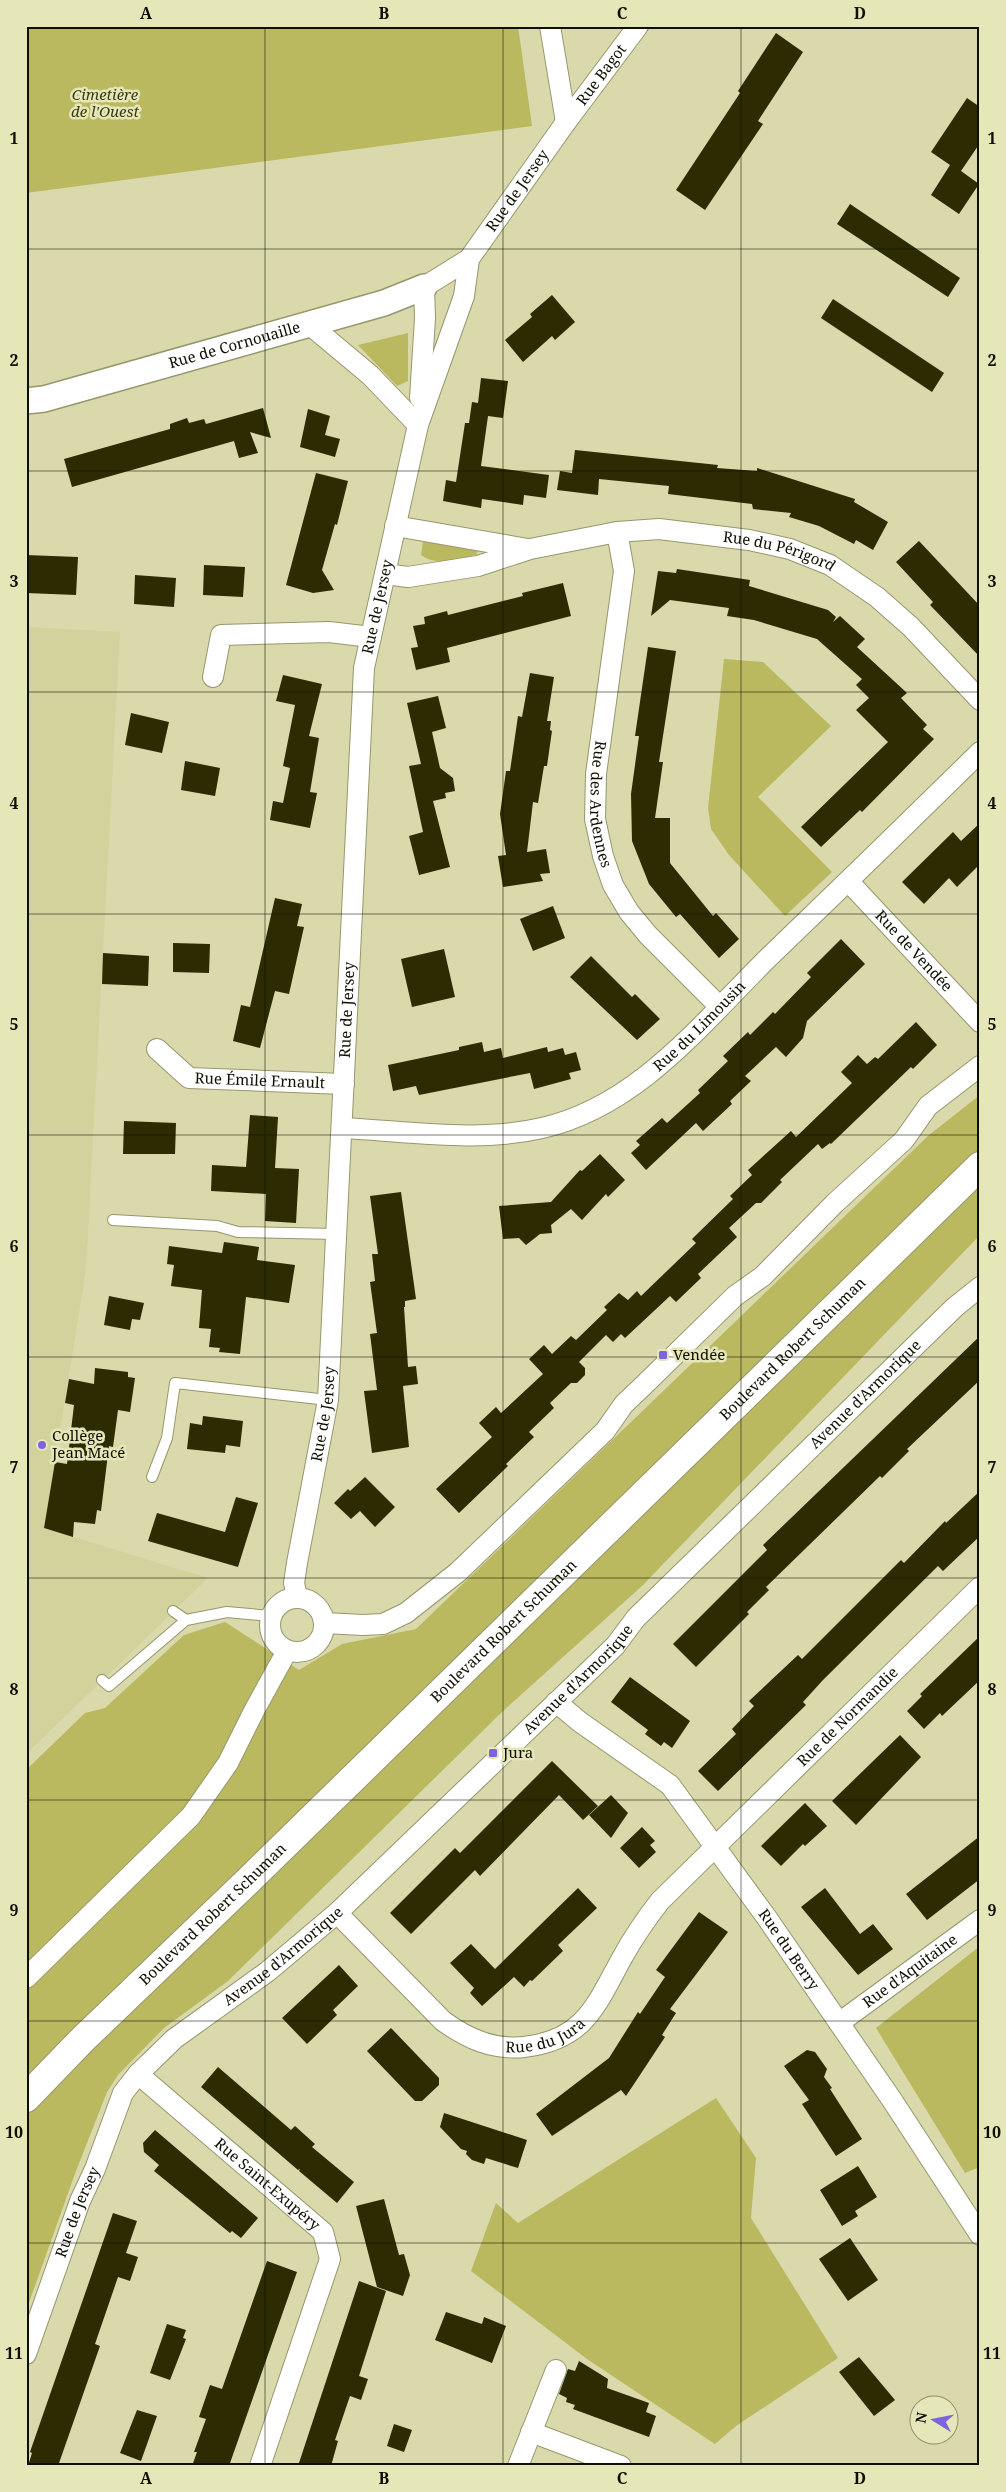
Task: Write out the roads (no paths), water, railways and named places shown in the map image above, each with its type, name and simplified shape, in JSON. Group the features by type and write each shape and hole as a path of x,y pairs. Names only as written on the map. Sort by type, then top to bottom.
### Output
{"main road":[{"name":"Boulevard Robert Schuman","path":"26,2098 81,2041 251,1878 980,1166"}],"street":[{"path":"550,26 566,122"},
{"name":"Rue Bagot","path":"566,122 638,26"},
{"name":"Rue de Jersey","path":"418,425 425,318 424,288 468,259 566,122"},
{"name":"Rue de Jersey","path":"297,1598 294,1583 297,1563 328,1400 364,668 418,425 464,296 468,259"},
{"name":"Rue de Cornouaille","path":"32,403 384,303 424,288"},
{"path":"308,324 370,375 418,425"},
{"name":"Rue du Périgord","path":"395,526 530,549"},
{"name":"Rue du Périgord","path":"385,574 408,577 478,566 530,549 617,532 659,529 750,540 790,549 830,565 883,603 910,627 980,700"},
{"name":"Rue des Ardennes","path":"617,532 624,571 596,774 596,819 603,856 613,885 629,912 648,935 719,1006"},
{"path":"213,677 221,634 329,632 371,637"},
{"name":"Rue du Limousin","path":"342,1128 497,1134 542,1128 580,1116 610,1102 640,1082 980,752"},
{"name":"Rue de Vendée","path":"848,882 980,1022"},
{"name":"Rue Émile Ernault","path":"158,1049 189,1078 344,1084"},
{"path":"324,1623 363,1626 384,1624 406,1613 458,1572 605,1431 624,1404 735,1296 763,1276 835,1203 904,1140 928,1106 980,1066"},
{"name":"Avenue d'Armorique","path":"138,2074 174,2038 267,1972 337,1913 616,1646 643,1611 955,1307 980,1287"},
{"name":"Rue de Normandie","path":"715,1846 980,1587"},
{"path":"297,1598 312,1602 322,1615 324,1623 324,1632 314,1647 305,1652 287,1651 280,1647 270,1633 271,1616 281,1602 297,1598"},
{"path":"26,1978 191,1816 228,1763 287,1651"},
{"name":"Rue du Berry","path":"556,1702 670,1786 715,1846 839,2023 980,2235"},
{"name":"Rue du Jura","path":"337,1913 443,2021 463,2036 485,2045 512,2048 542,2045 572,2031 589,2015 604,1995 641,1925 660,1901 715,1846"},
{"name":"Rue d'Aquitaine","path":"839,2023 980,1920"},
{"name":"Rue de Jersey","path":"26,2354 80,2201 95,2169 123,2093 138,2074"},
{"name":"Rue Saint-Exupéry","path":"138,2074 323,2232 330,2258 260,2466"},
{"path":"518,2466 556,2370"},
{"path":"531,2432 621,2466"}],"lane":[{"path":"113,1220 217,1226 238,1232 336,1234"},
{"path":"152,1477 167,1438 176,1383 328,1400"},
{"path":"173,1611 186,1620"},
{"path":"102,1680 109,1686 186,1620 227,1612 271,1616"}],"place":[{"name":"Vendée","path":"663,1355"},
{"name":"Collège Jean Macé","path":"42,1445"},
{"name":"Jura","path":"493,1753"}],"park label":[{"name":"Cimetière de l'Ouest","path":"105,104"}]}
